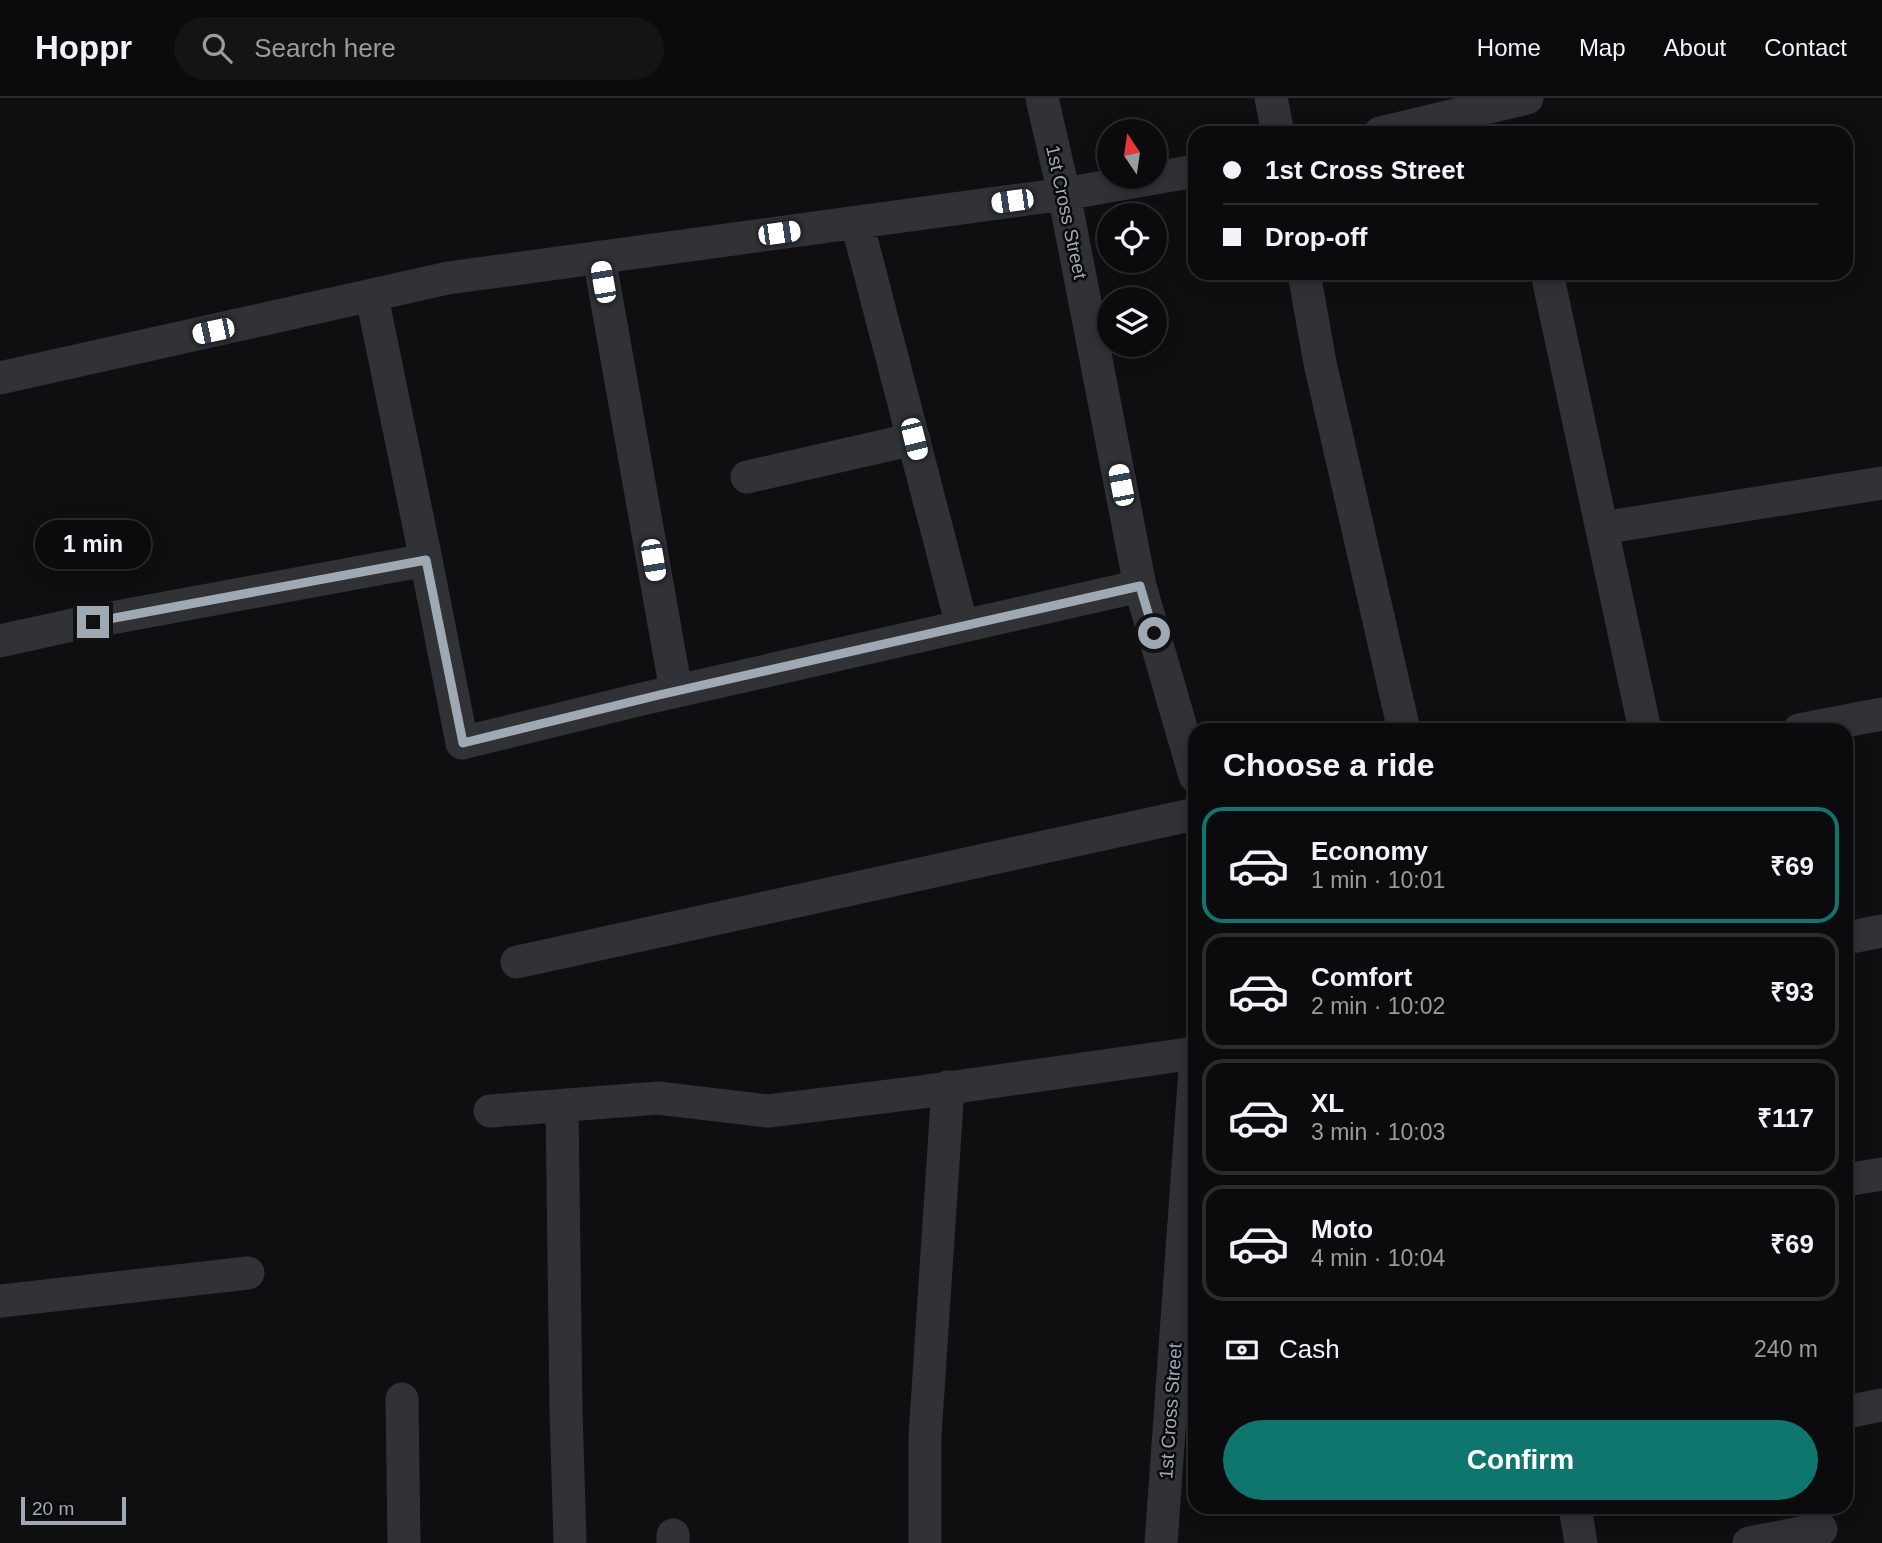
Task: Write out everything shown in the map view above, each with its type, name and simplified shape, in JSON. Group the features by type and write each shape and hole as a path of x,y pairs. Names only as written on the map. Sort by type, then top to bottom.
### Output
{"street":[{"name":"1st Cross Street","path":"1042,98 1064,194 1140,586 1188,752"},
{"path":"1271,98 1277,126"},
{"path":"1418,126 1516,108"},
{"path":"0,378 448,278 1064,194 1188,172"},
{"path":"857,223 962,626"},
{"path":"599,257 676,691"},
{"path":"1305,280 1320,363 1402,723"},
{"path":"1549,280 1644,723"},
{"path":"372,297 463,743 676,691 1140,586"},
{"path":"747,477 914,439"},
{"path":"1602,528 1882,483"},
{"path":"0,641 426,560"},
{"path":"1835,723 1882,714"},
{"path":"517,962 1188,816"},
{"path":"1853,937 1882,932"},
{"path":"491,1111 658,1098 768,1111 1188,1054"},
{"path":"925,1543 925,1436 948,1087"},
{"path":"562,1105 570,1543"},
{"path":"1853,1179 1882,1174"},
{"name":"1st Cross Street","path":"1161,1543 1181,1470 1188,1250"},
{"path":"0,1301 248,1273"},
{"path":"402,1399 404,1543"},
{"path":"1853,1411 1882,1405"},
{"path":"1575,1514 1581,1543"},
{"path":"1749,1543 1821,1526"}],"route":[{"path":"93,622 426,560 463,743 659,695 1140,586 1154,633"}]}
